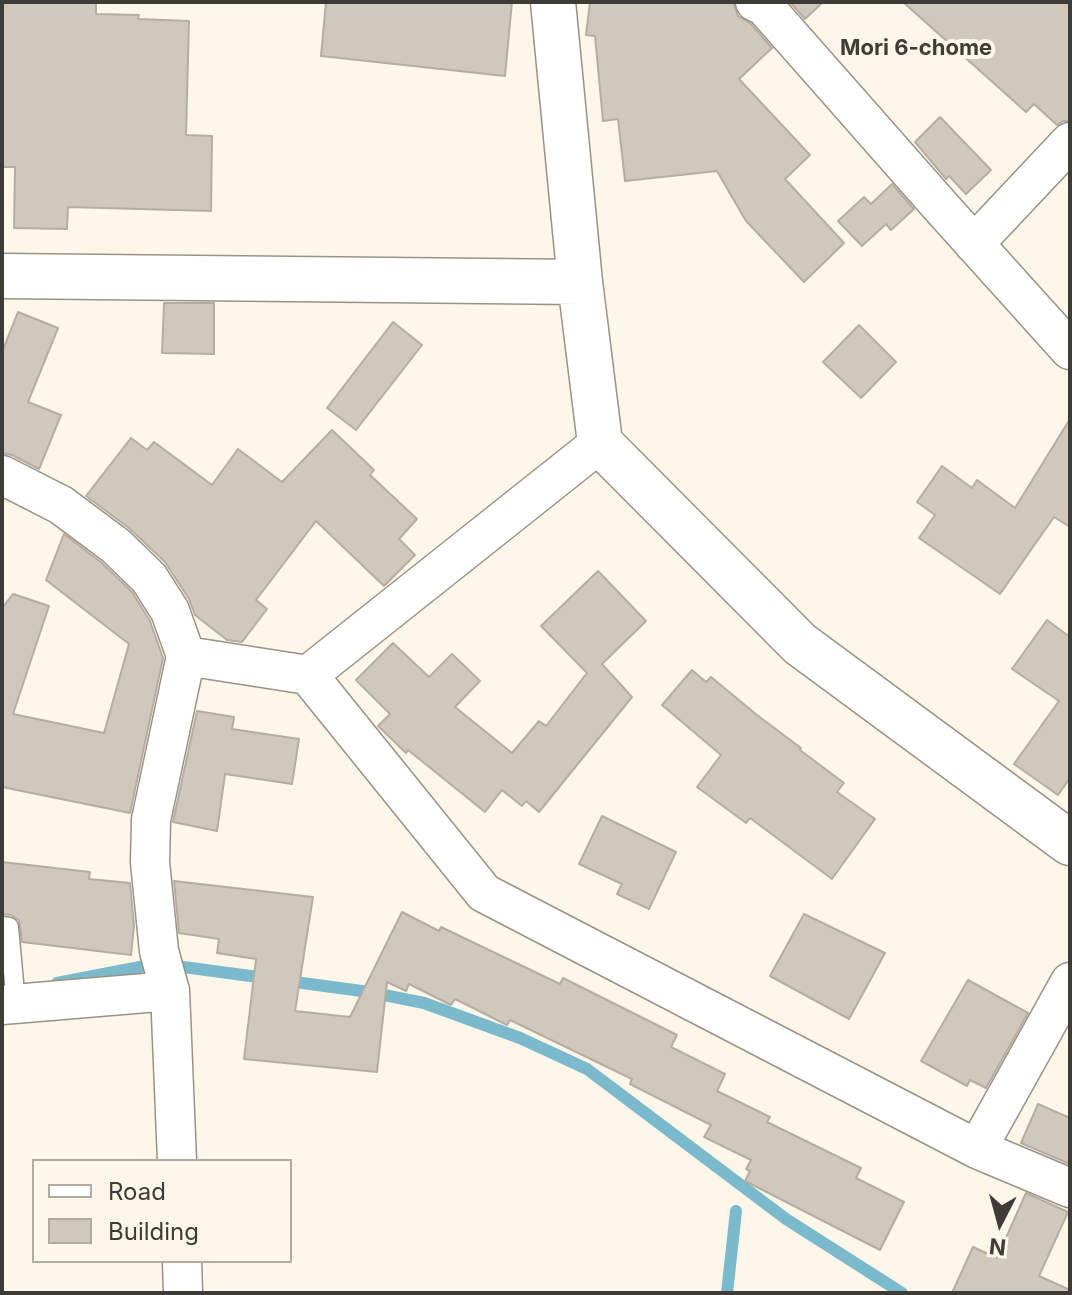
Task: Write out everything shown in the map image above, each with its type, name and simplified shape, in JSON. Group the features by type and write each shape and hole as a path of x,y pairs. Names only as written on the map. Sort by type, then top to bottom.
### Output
{"street":[{"path":"553,2 580,282 600,443 800,644 1070,843"},
{"path":"755,2 764,6 1070,350"},
{"path":"974,244 1070,142"},
{"path":"2,276 580,282"},
{"path":"308,675 600,443"},
{"path":"2,475 61,505 116,546 149,578 170,611 186,656 151,820 150,862 159,951 170,991 177,1159"},
{"path":"186,656 308,675 484,893 977,1149 1070,1188"},
{"path":"977,1149 1070,982"},
{"path":"9,1005 170,991"},
{"path":"182,1263 183,1293"}],"lane":[{"path":"2,926 9,927 9,1005"}],"building":[{"path":"2,2 96,2 96,14 189,21 186,135 212,136 211,211 68,207 67,229 14,228 15,167 2,167"},
{"path":"326,2 512,2 505,76 321,56"},
{"path":"590,2 733,2 738,16 751,24 772,48 739,79 810,155 785,179 844,243 804,282 746,221 717,171 625,181 618,119 603,121 595,36 586,35"},
{"path":"790,2 823,2 805,19"},
{"path":"903,2 1070,2 1070,121 1057,125 1034,104 1026,112"},
{"path":"940,117 991,170 966,194 949,176 946,179 915,142"},
{"path":"892,184 914,209 891,230 886,224 862,246 838,221 864,197 871,204"},
{"path":"164,303 214,303 214,354 162,353"},
{"path":"18,312 58,328 28,402 61,415 39,469 2,453 2,352"},
{"path":"393,322 422,345 356,430 327,408"},
{"path":"859,325 896,362 861,398 823,362"},
{"path":"1070,419 1070,527 1054,517 1000,594 919,538 935,515 917,502 942,466 972,488 977,480 1015,508"},
{"path":"332,430 374,470 370,475 417,519 399,539 415,555 384,586 316,521 256,600 267,609 242,642 227,640 195,615 189,599 165,562 129,528 86,496 131,438 147,450 154,442 212,485 238,449 282,482"},
{"path":"64,534 102,563 132,592 150,621 163,658 130,813 2,787 2,608 13,594 49,606 13,714 104,733 129,644 46,580"},
{"path":"598,571 646,621 602,664 632,697 539,812 526,801 522,806 502,790 485,812 408,750 406,753 378,726 390,714 356,680 393,643 429,677 452,654 480,681 455,707 512,753 539,721 546,726 587,673 541,626"},
{"path":"1047,620 1070,637 1070,778 1058,795 1014,764 1059,701 1012,669"},
{"path":"692,670 706,682 711,677 844,783 837,792 875,819 832,879 750,818 746,823 697,787 721,755 662,705"},
{"path":"197,711 234,717 232,729 299,739 292,784 225,774 217,831 173,822"},
{"path":"602,816 676,852 649,909 617,894 622,884 579,864"},
{"path":"2,862 90,872 89,879 130,883 134,926 131,955 22,942 19,920 2,914"},
{"path":"174,881 313,897 295,1011 350,1017 402,912 439,931 441,927 560,984 563,978 677,1035 671,1047 725,1074 717,1091 770,1117 767,1122 861,1168 856,1178 904,1202 880,1250 745,1181 751,1160 704,1137 711,1125 630,1084 632,1079 510,1020 507,1025 455,999 451,1005 409,984 406,991 387,982 377,1072 244,1059 256,959 217,953 219,939 179,933"},
{"path":"804,914 885,953 849,1019 770,976"},
{"path":"968,980 1028,1013 986,1088 970,1080 967,1086 921,1061"},
{"path":"1038,1104 1070,1118 1070,1164 1021,1143"},
{"path":"1026,1193 1068,1212 1039,1276 1070,1290 1070,1293 952,1293 973,1247 997,1258"}],"waterway":[{"path":"57,983 145,966"},
{"path":"176,966 369,992 424,1003 520,1038 587,1069 786,1219 902,1293"},
{"path":"727,1293 736,1211"}],"district":[{"name":"Mori 6-chome","path":"916,48"}]}
